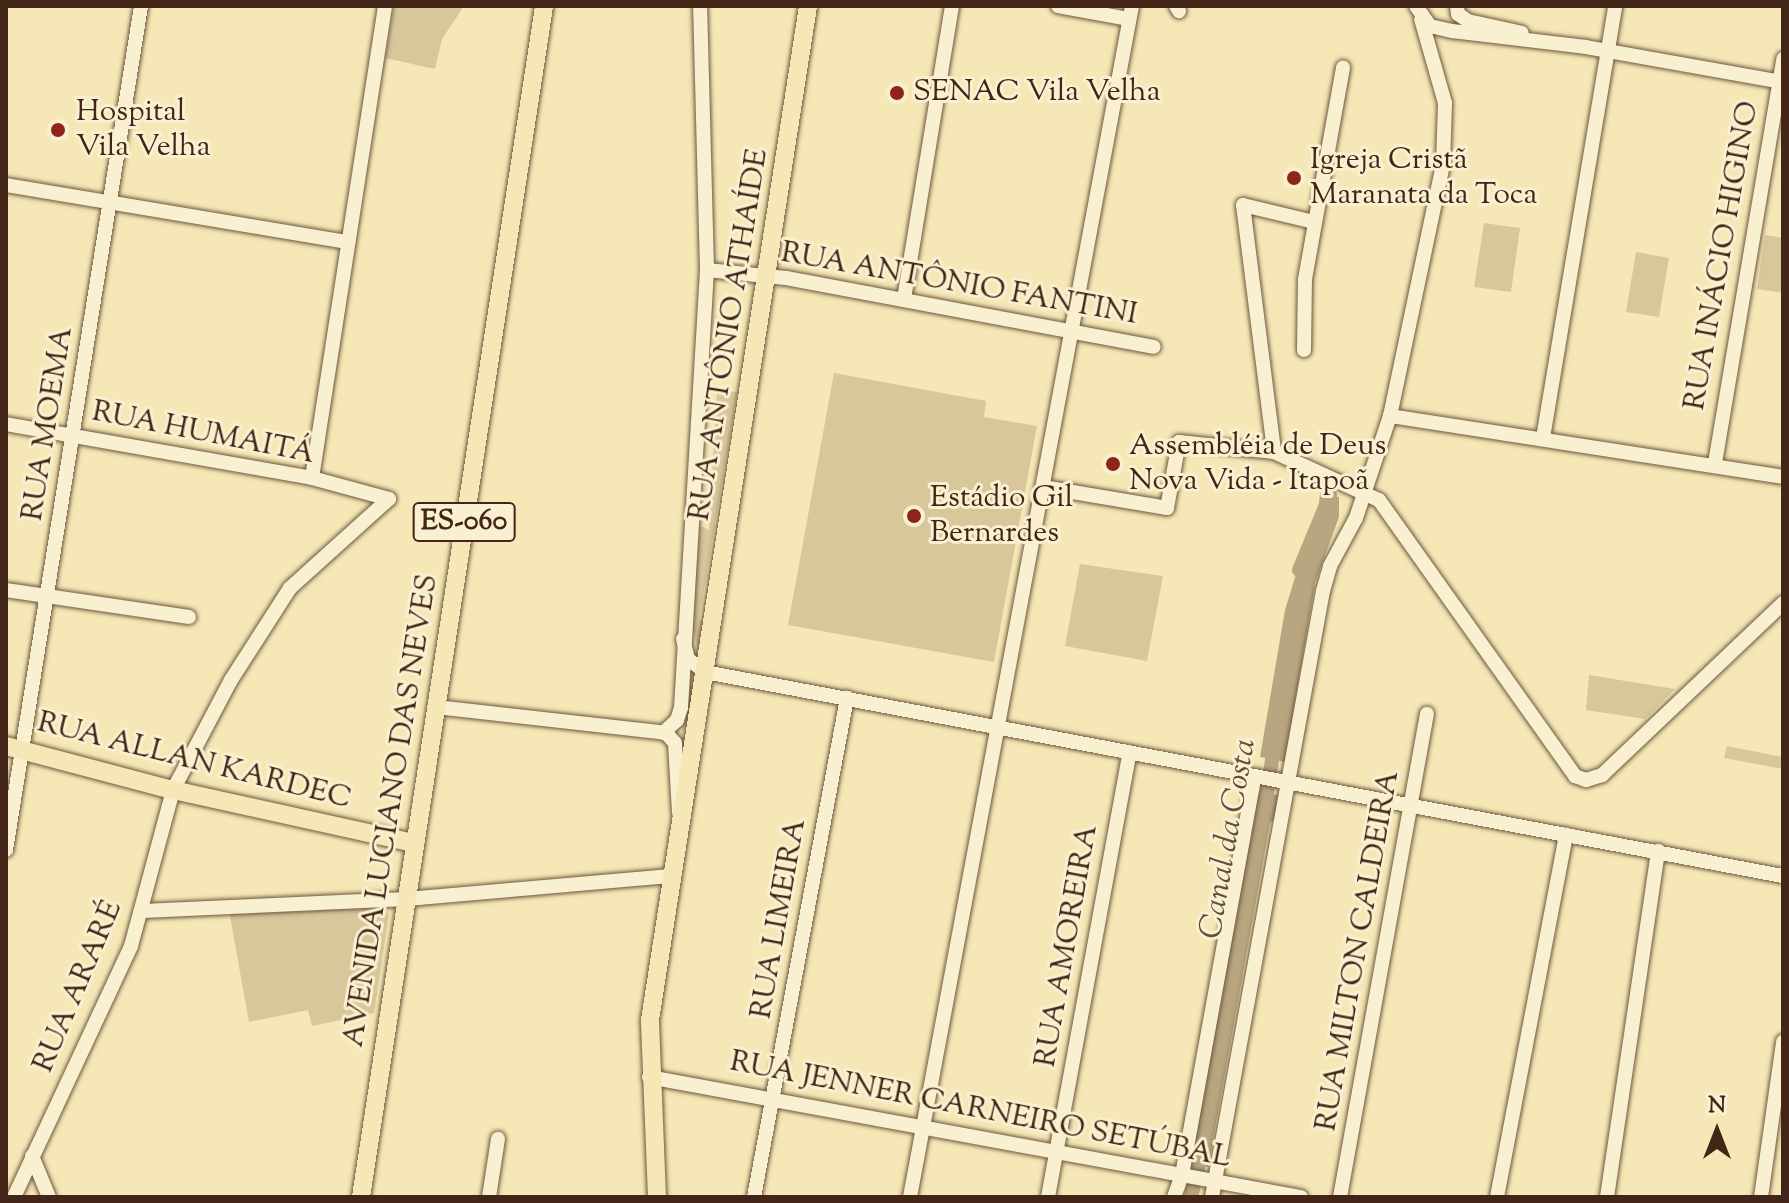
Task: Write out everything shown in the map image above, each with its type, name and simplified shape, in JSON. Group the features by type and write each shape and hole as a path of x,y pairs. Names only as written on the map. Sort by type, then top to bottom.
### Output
{"main road":[{"name":"AVENIDA LUCIANO DAS NEVES","path":"361,1197 544,6"},
{"name":"RUA ANTÔNIO ATHAÍDE","path":"657,1197 649,1077 650,1020 670,876 769,276 808,6"},
{"name":"RUA ALLAN KARDEC","path":"14,748 173,790 415,843"}],"street":[{"name":"RUA MOEMA","path":"6,850 14,748 50,596 70,435 113,202 141,6"},
{"path":"312,478 385,6"},
{"path":"663,733 680,714 707,270 700,6"},
{"path":"904,299 952,6"},
{"path":"910,1197 1130,12 1058,6"},
{"path":"1457,6 1458,14 1468,21 1609,52 1781,82"},
{"path":"1543,438 1615,6"},
{"path":"1418,12 1452,31 1586,47"},
{"path":"1212,1197 1211,1180 1323,591 1330,566 1356,518 1390,416 1443,164 1445,103 1418,12"},
{"name":"RUA INÁCIO HIGINO","path":"1715,463 1783,59"},
{"path":"1304,350 1303,290 1343,67"},
{"path":"6,185 348,242"},
{"path":"1274,452 1243,205 1314,222"},
{"name":"RUA ANTÔNIO FANTINI","path":"707,270 769,276 904,299 1154,347"},
{"path":"1390,416 1715,463 1783,477"},
{"name":"RUA HUMAITÁ","path":"6,424 312,478 389,499"},
{"path":"1043,487 1167,508 1179,442 1274,452 1364,490 1379,500 1572,772 1586,780 1602,775 1783,603"},
{"name":"RUA ARARÉ","path":"14,1197 131,946 143,911 173,790 231,680 290,588 389,499"},
{"path":"6,590 189,617"},
{"path":"683,639 688,659 705,672 996,725 1257,780 1783,876"},
{"name":"RUA LIMEIRA","path":"754,1197 847,698"},
{"path":"436,707 663,733 675,743 680,817"},
{"name":"RUA MILTON CALDEIRA","path":"1340,1197 1413,808 1427,714"},
{"name":"RUA AMOREIRA","path":"1048,1197 1130,752"},
{"path":"1174,1197 1185,1175 1257,780"},
{"path":"1497,1197 1566,834"},
{"path":"1607,1197 1658,851"},
{"path":"143,911 407,899 670,876"},
{"path":"1761,1197 1783,1042"},
{"name":"RUA JENNER CARNEIRO SETÚBAL","path":"649,1077 1057,1149 1301,1197"},
{"path":"489,1197 498,1139"},
{"path":"32,1156 49,1197"}],"shaded area":[{"path":"394,6 464,6 442,39 435,69 385,58"},
{"path":"1484,223 1520,228 1511,292 1474,287"},
{"path":"1765,235 1783,238 1783,293 1757,289"},
{"path":"1636,252 1669,258 1659,317 1626,312"},
{"name":"Estádio Gil Bernardes","path":"834,373 986,401 984,417 1037,426 994,662 788,625"},
{"path":"717,391 737,392 699,620 704,621 699,653 692,625 700,526 709,530"},
{"path":"1320,493 1339,497 1339,517 1315,583 1285,762 1260,757 1285,610 1301,558 1316,535"},
{"path":"1080,564 1163,576 1147,661 1065,646"},
{"path":"1589,675 1675,689 1645,719 1586,710"},
{"path":"1727,746 1783,757 1783,769 1724,758"},
{"path":"1262,792 1279,795 1276,818 1270,823 1208,1167 1190,1164 1256,796"},
{"path":"378,906 389,914 374,1013 312,1026 308,1010 249,1022 229,911"}],"waterway":[{"name":"Canal da Costa","path":"1299,570 1330,495"},
{"name":"Canal da Costa","path":"1264,812 1275,741"},
{"name":"Canal da Costa","path":"1191,1197 1203,1147"}],"place":[{"name":"SENAC Vila Velha","path":"897,93"},
{"name":"Hospital Vila Velha","path":"58,130"},
{"name":"Igreja Cristã Maranata da Toca","path":"1294,178"},
{"name":"Assembléia de Deus Nova Vida - Itapoã","path":"1113,464"},
{"name":"Estádio Gil Bernardes","path":"914,516"}]}
